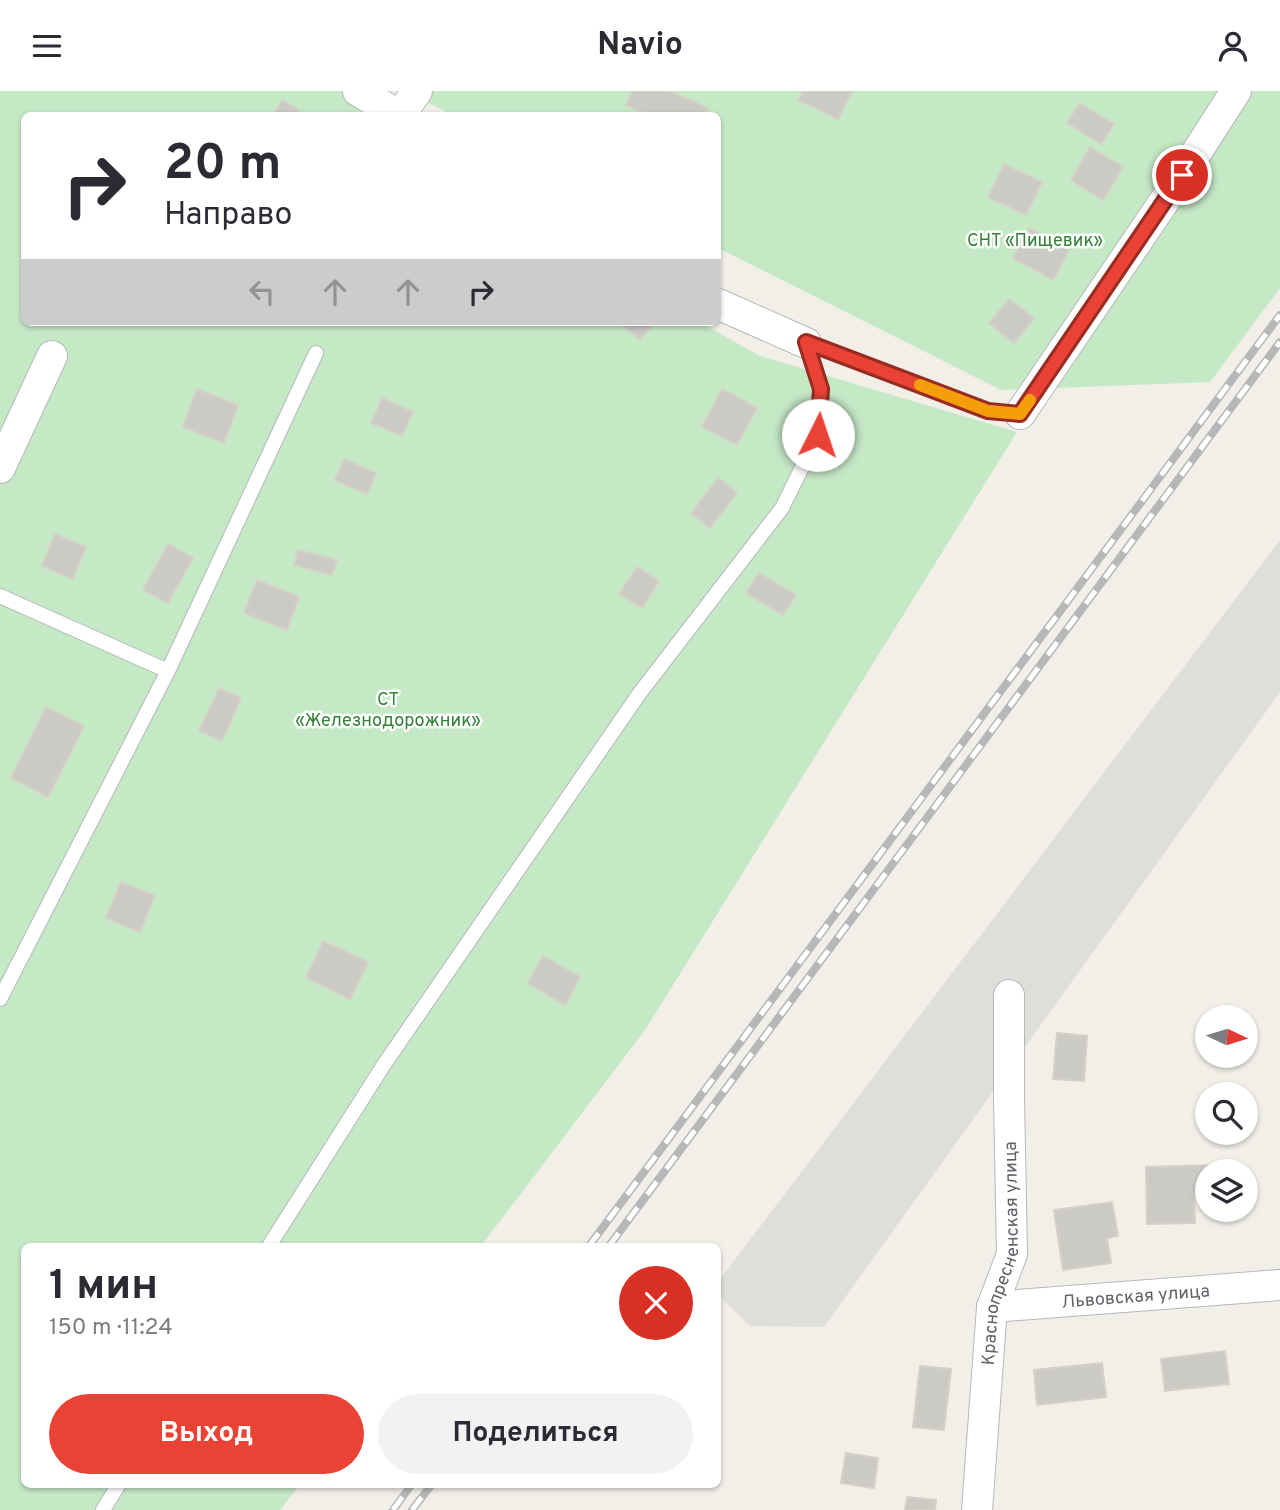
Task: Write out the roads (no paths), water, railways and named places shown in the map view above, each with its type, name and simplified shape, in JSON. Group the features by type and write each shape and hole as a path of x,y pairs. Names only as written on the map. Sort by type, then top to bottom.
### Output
{"street":[{"path":"358,91 394,112"},
{"path":"401,112 417,91"},
{"path":"1020,414 1175,186 1236,91"},
{"path":"721,305 806,342"},
{"path":"0,468 52,356"},
{"name":"Краснопресненская улица","path":"977,1510 992,1307 1012,1254 1009,995"},
{"name":"Львовская улица","path":"992,1307 1280,1285"}],"lane":[{"path":"806,342 988,411 1020,414"},
{"path":"272,1243 383,1066 639,694 782,508 818,435 821,389 806,342"},
{"path":"0,999 169,671 316,353"},
{"path":"0,596 169,671"},
{"path":"103,1510 117,1488"}],"railway":[{"path":"591,1243 1280,315"},
{"path":"611,1243 1280,342"},
{"path":"393,1510 409,1488"},
{"path":"412,1510 429,1488"}],"park label":[{"name":"СНТ «Пищевик»","path":"1035,240"},
{"name":"СТ «Железнодорожник»","path":"388,710"}]}
